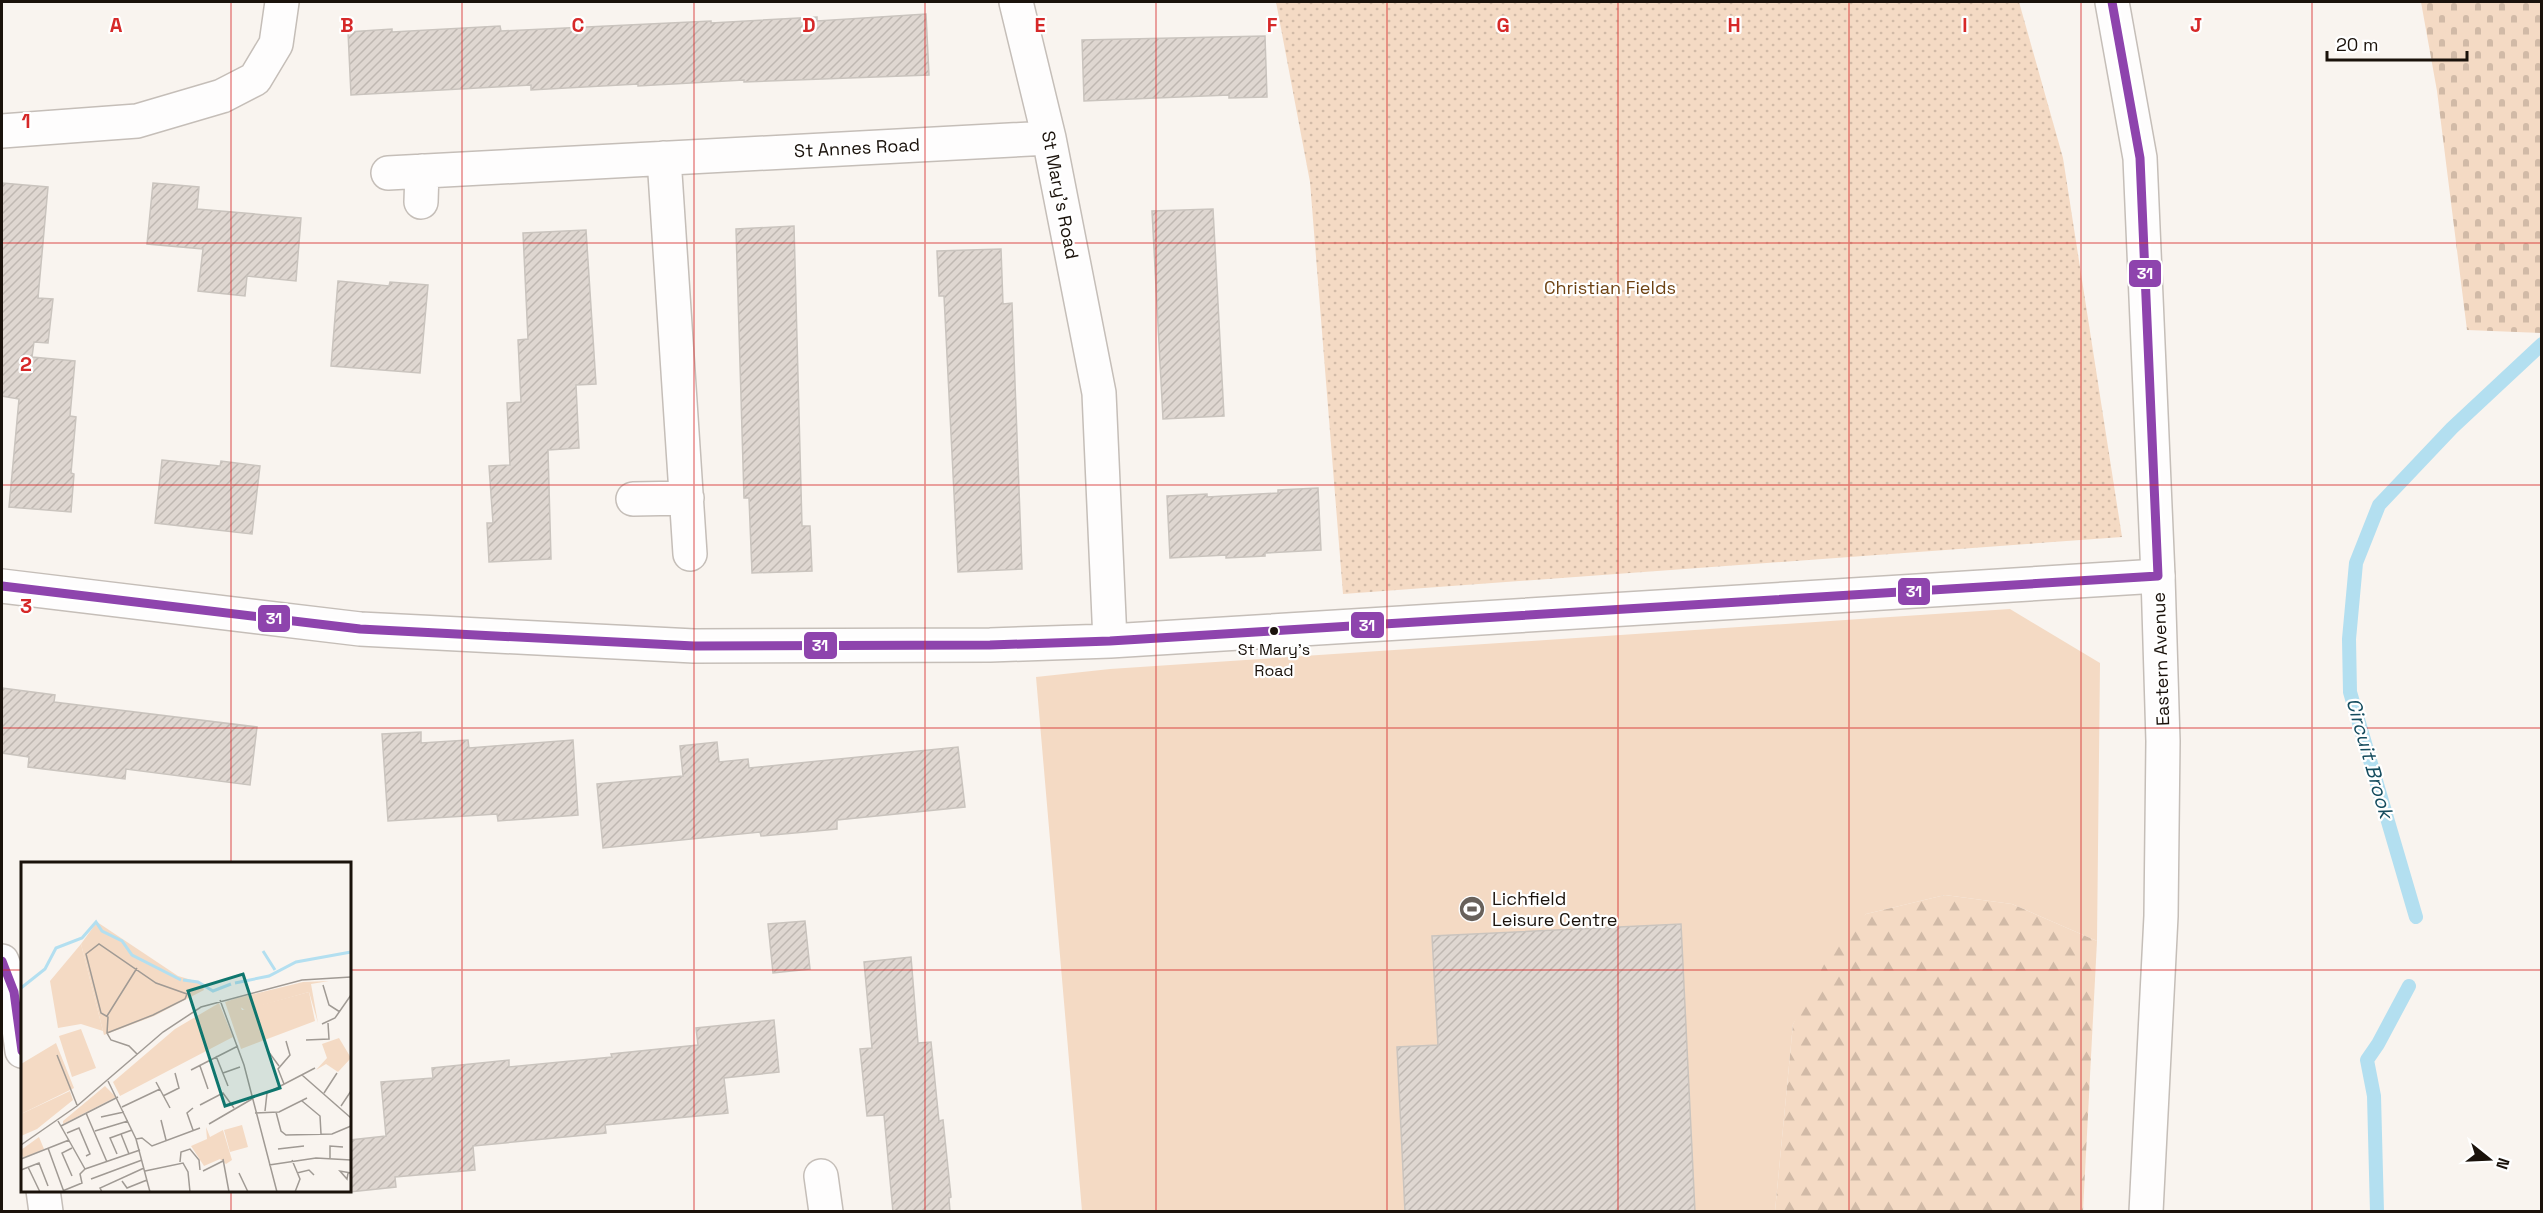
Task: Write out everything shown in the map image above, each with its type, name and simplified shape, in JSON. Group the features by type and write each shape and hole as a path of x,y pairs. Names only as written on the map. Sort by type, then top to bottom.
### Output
{"main road":[{"path":"2,131 137,121 222,96 255,79 276,44 282,2"},
{"name":"St Mary's Road","path":"1016,2 1049,138 1099,393 1110,642"},
{"name":"Eastern Avenue","path":"2112,2 2140,158 2163,741 2161,916 2146,1212"},
{"name":"St Annes Road","path":"388,173 422,186 664,158 1049,138"},
{"path":"664,158 690,554"},
{"path":"633,499 687,498"},
{"path":"2,586 360,629 694,646 990,645 1110,642 2158,576"},
{"path":"2,961 14,992 21,1044"},
{"path":"821,1176 826,1212"},
{"path":"43,1192 46,1212"}],"green space":[{"name":"Christian Fields","path":"1276,2 2019,2 2063,158 2122,537 1343,594 1310,182"},
{"path":"2421,2 2541,2 2541,333 2467,330 2437,91"},
{"name":"Lichfield Leisure Centre","path":"2010,609 2100,663 2097,941 2012,904 1945,895 1866,914 1793,1024 1775,1211 1082,1211 1036,677 1110,669"},
{"path":"1945,895 2012,904 2097,941 2083,1211 1775,1211 1793,1024 1829,955 1866,914"}],"building":[{"path":"926,14 929,75 744,82 744,80 531,90 531,85 351,95 348,32 500,26 501,31 817,17 817,21"},
{"path":"1265,36 1267,97 1229,98 1229,95 1084,101 1082,40"},
{"path":"2,183 48,187 38,298 53,299 48,343 34,342 32,357 75,361 70,416 76,417 71,473 74,474 71,512 9,507 19,399 2,396"},
{"path":"153,183 199,187 197,209 301,218 296,281 247,276 245,296 198,291 203,249 147,244"},
{"path":"1213,209 1224,416 1163,419 1152,211"},
{"path":"794,226 802,526 810,526 812,571 752,573 749,498 744,498 736,229"},
{"path":"586,230 596,384 576,385 579,448 548,450 551,559 489,562 487,523 493,523 489,466 510,465 507,403 521,402 518,340 528,339 523,233"},
{"path":"1001,249 1003,304 1012,303 1022,569 958,572 944,296 939,296 937,251"},
{"path":"338,281 389,286 390,282 428,285 420,373 331,366"},
{"path":"162,460 220,466 221,461 260,466 252,534 155,523"},
{"path":"1318,488 1321,550 1265,553 1265,556 1226,558 1226,555 1170,558 1167,496 1207,494 1207,497"},
{"path":"2,688 55,695 54,702 257,727 250,785 126,769 125,779 28,767 29,757 2,753"},
{"path":"421,732 421,743 468,740 469,748 573,740 578,815 498,821 497,814 388,821 382,734"},
{"path":"717,742 719,762 748,759 749,768 958,747 965,807 837,820 837,829 761,836 760,832 603,848 597,784 683,776 680,746"},
{"path":"805,921 810,969 773,973 768,924"},
{"path":"1681,924 1695,1212 1405,1212 1397,1047 1438,1045 1432,936"},
{"path":"911,957 918,1043 931,1042 939,1121 943,1120 951,1197 949,1198 950,1212 893,1212 884,1115 867,1116 860,1049 872,1048 864,962"},
{"path":"774,1020 779,1072 724,1078 728,1113 605,1125 606,1133 473,1146 475,1170 395,1177 396,1187 351,1192 351,1140 386,1136 381,1082 433,1078 432,1068 509,1060 509,1067 612,1057 611,1054 698,1045 696,1028"}],"waterway":[{"name":"Circuit Brook","path":"2416,917 2350,692 2349,639 2356,563 2379,505 2452,428 2542,344"},
{"name":"Circuit Brook","path":"2377,1212 2374,1096 2367,1060 2409,986"}],"transit line":[{"name":"31","path":"2,586 360,629 694,646 990,645 1110,641 2158,576 2140,158 2112,2"},
{"name":"31","path":"2,961 14,992 21,1044"}],"place":[{"name":"St Mary's Road","path":"1274,631"},
{"name":"Lichfield Leisure Centre","path":"1472,909"}]}
